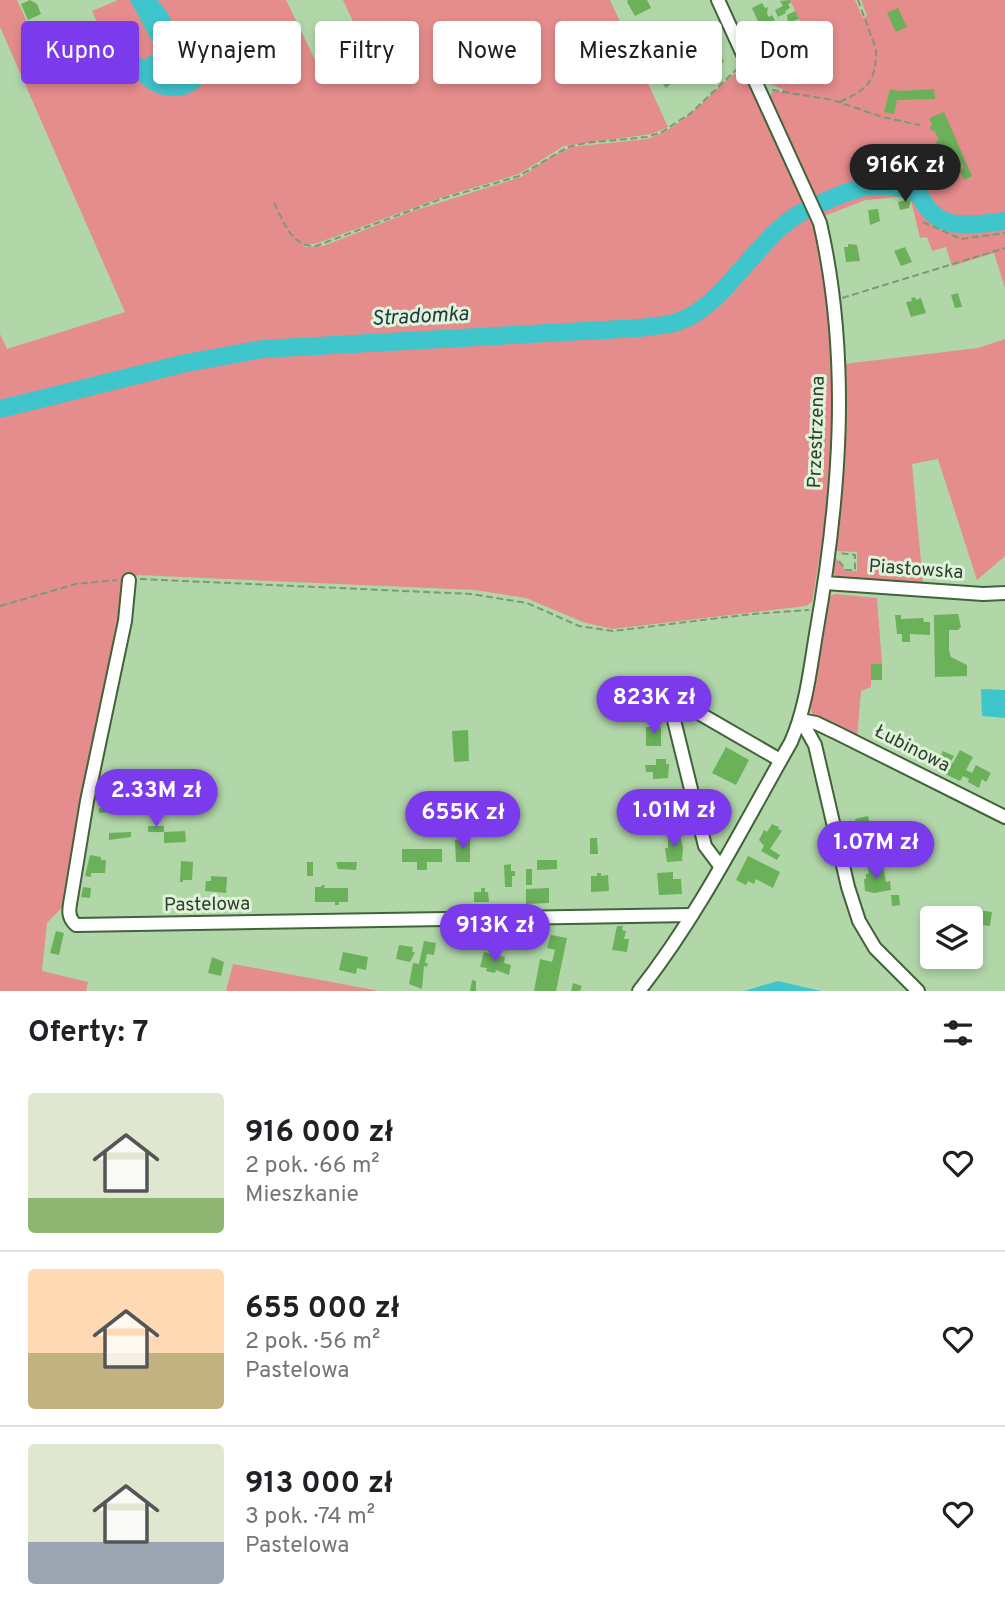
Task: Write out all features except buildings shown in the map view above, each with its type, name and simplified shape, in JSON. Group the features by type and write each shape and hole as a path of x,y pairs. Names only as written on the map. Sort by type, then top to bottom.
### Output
{"street":[{"name":"Przestrzenna","path":"718,0 736,38"},
{"name":"Przestrzenna","path":"639,991 692,915 801,720 825,583 840,436 840,383 827,254 820,223 757,84"},
{"name":"Pastelowa","path":"129,580 125,621 87,801 71,898 69,913 71,921 76,925 692,915"},
{"name":"Piastowska","path":"825,583 982,594 1005,593"},
{"path":"671,708 705,846 720,866"},
{"path":"690,708 780,760"},
{"name":"Łubinowa","path":"801,720 816,723 1005,817"},
{"path":"801,720 816,745 848,887 859,920 875,948 918,991"}],"path":[{"path":"839,102 866,89 876,57 876,49 858,0"},
{"path":"274,204 295,240 303,245 316,246 441,199 519,176 568,147 647,137 662,132 691,113 736,71"},
{"path":"760,91 779,89 839,102 882,117 920,125"},
{"path":"923,222 961,239 1005,233"},
{"path":"833,301 1005,248"},
{"path":"828,554 855,555 855,570 846,570 835,556 828,554"},
{"path":"0,606 76,584 157,578 471,594 527,603 579,626 613,631 752,614 820,611"}],"shaded area":[{"path":"0,0 17,0 27,21 21,21 21,75 0,27"},
{"path":"118,0 286,0 296,21 153,21 153,84 301,84 301,31 315,60 315,84 419,84 419,21 353,21 343,0 610,0 620,21 555,21 555,84 648,84 668,127 652,134 564,146 519,174 446,196 315,244 306,244 305,247 323,246 413,211 521,177 571,147 647,139 660,134 694,111 736,74 736,84 750,84 792,173 817,235 822,258 835,404 826,518 812,602 806,606 612,629 583,622 526,598 475,590 138,575 129,580 71,898 47,923 42,971 88,982 86,991 0,991 0,334 7,349 125,312 25,84 139,84 139,21 97,21 92,11"},
{"path":"790,0 855,0 863,18 867,16 861,0 1005,0 1005,288 994,253 952,266 946,247 932,251 927,237 920,238 910,196 866,200 824,216 769,99 772,92 782,92 783,89 769,84 833,84 833,21 800,21"},
{"path":"1005,339 1005,556 977,580 938,459 912,464 923,584 842,579 836,576 831,563 831,559 835,557 846,571 857,571 857,552 836,551 833,547 845,438 844,364 978,348"},
{"path":"835,594 877,598 882,664 871,664 871,687 861,691 857,738 813,715 808,702 827,598"},
{"path":"233,964 369,989 379,991 226,991"}],"water":[{"path":"130,0 157,0 171,20 153,21 152,41"},
{"path":"153,53 153,84 201,84 186,94 174,96 150,90 139,80 139,57 145,60"},
{"path":"981,689 1005,690 1005,718 982,716"},
{"path":"778,981 821,991 744,991"}],"waterway":[{"name":"Stradomka","path":"813,207 853,190 892,186 920,195 935,216 945,221 967,225 1005,221"},
{"name":"Stradomka","path":"0,409 186,363 263,349 640,328 677,322 695,314 711,301 772,235 806,210"}]}
